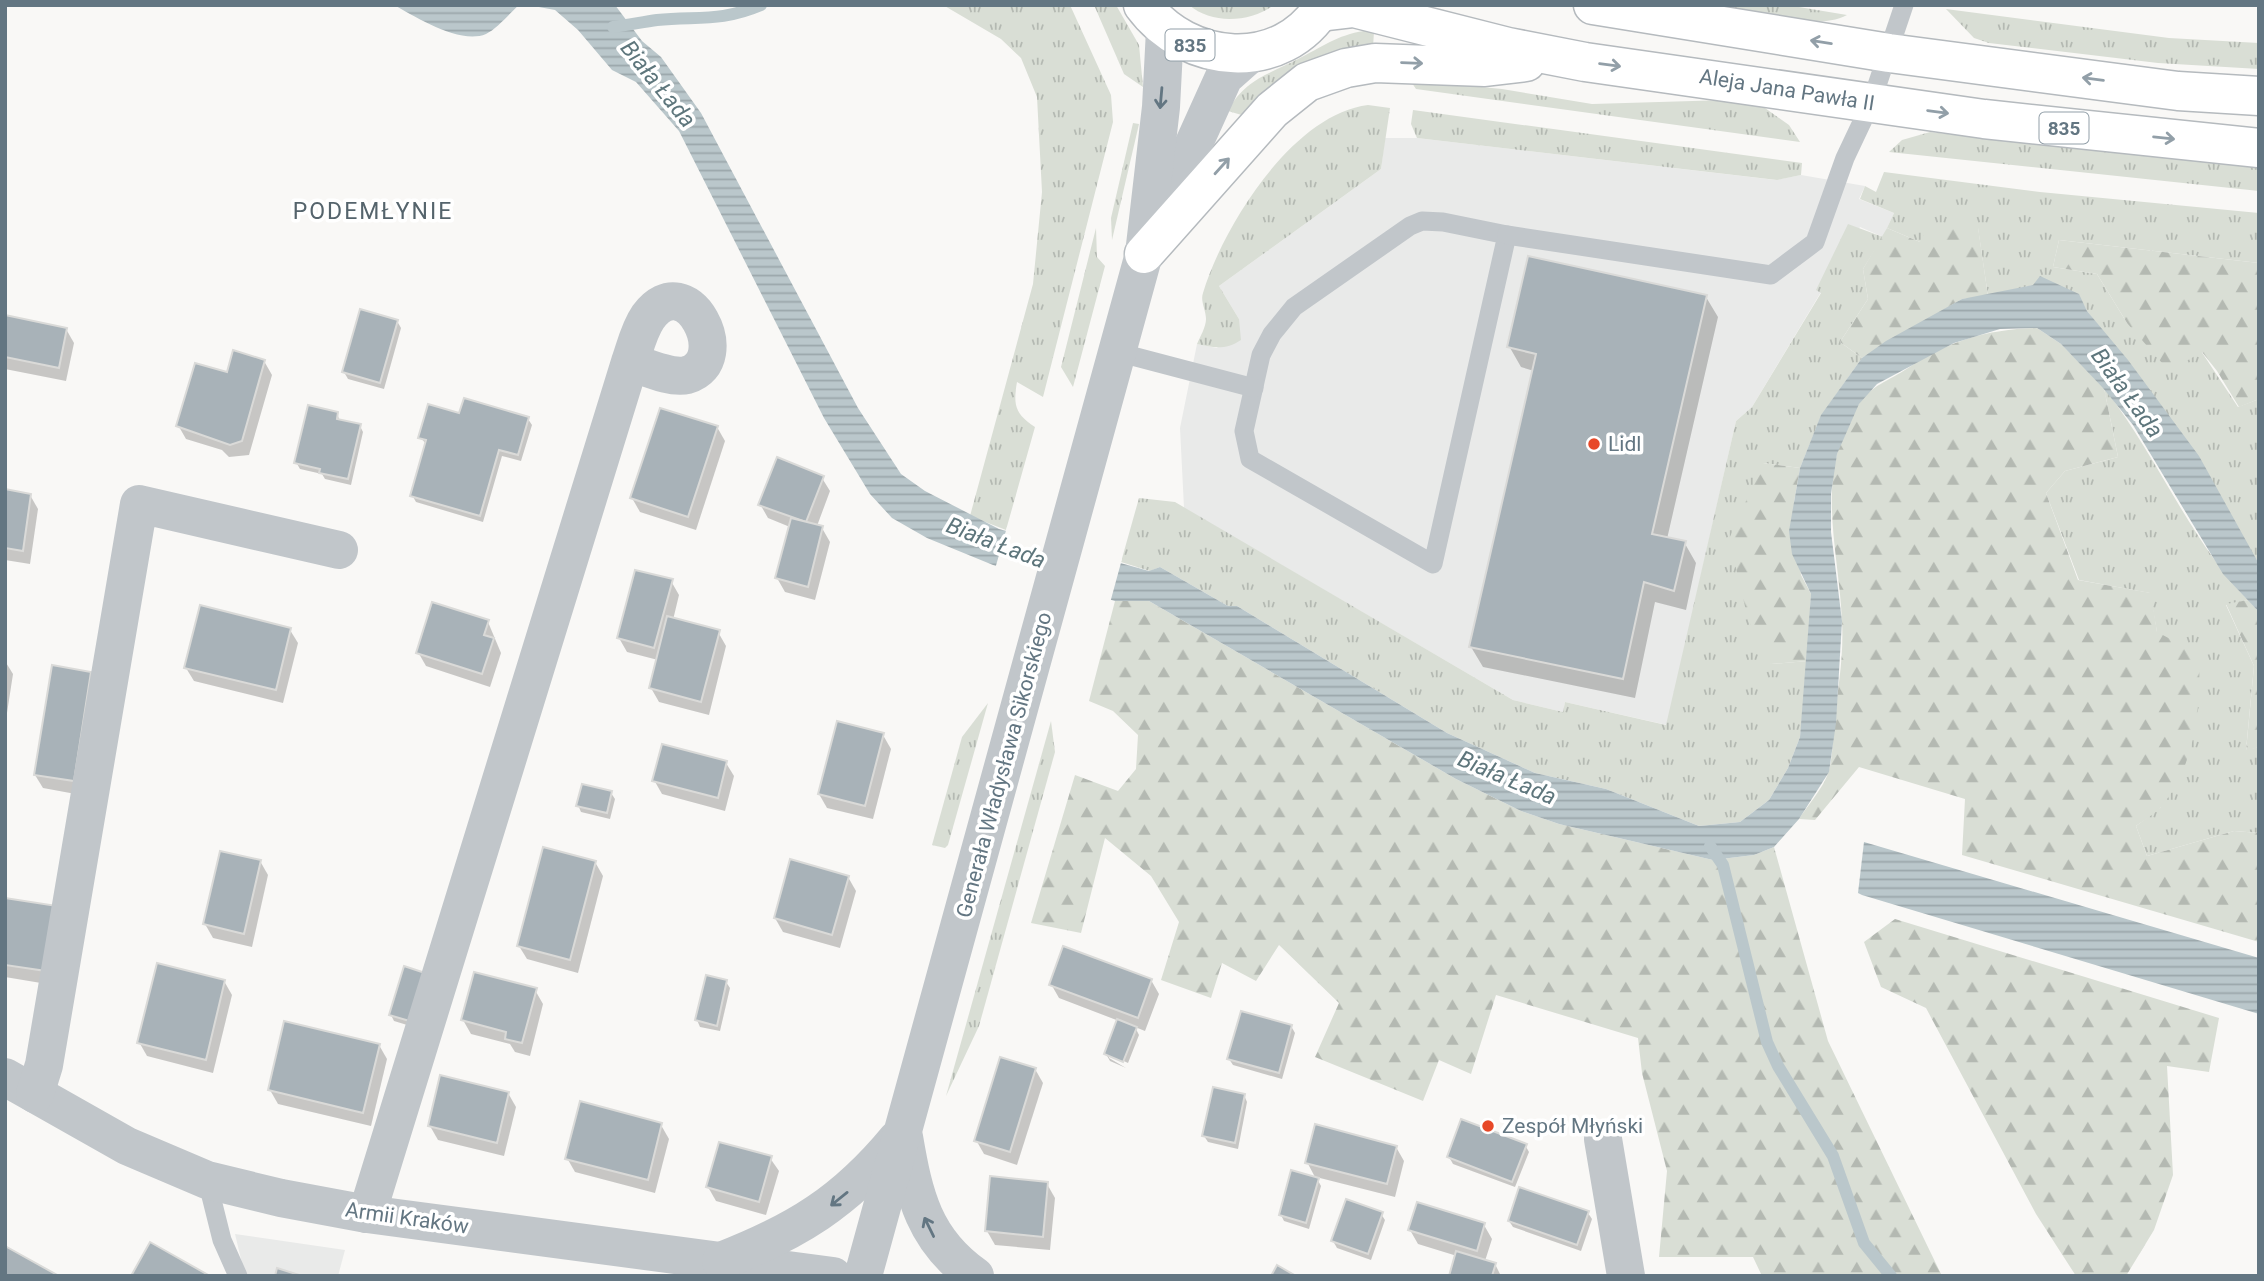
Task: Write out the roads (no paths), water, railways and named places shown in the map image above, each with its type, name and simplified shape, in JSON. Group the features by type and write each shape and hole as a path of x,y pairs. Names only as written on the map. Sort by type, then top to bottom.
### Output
{"main road":[{"path":"1593,5 1889,53 2178,90 2259,96"},
{"name":"835","path":"1154,18 1205,51 1251,53 1282,43 1297,34 1322,8"},
{"name":"Aleja Jana Pawła II","path":"1322,8 1354,8 1552,56 1984,119 2259,148"},
{"path":"1144,254 1272,110 1307,82 1346,68 1376,63 1485,67 1552,56"}],"street":[{"name":"Generała Władysława Sikorskiego","path":"1144,254 1163,80 1154,18"},
{"name":"Generała Władysława Sikorskiego","path":"863,1276 1144,254 1224,77 1251,53"},
{"path":"367,1214 630,362"},
{"path":"20,1086 44,1065 139,504 340,550"},
{"name":"Armii Kraków","path":"20,1086 127,1146 207,1180 367,1214 730,1268 833,1276"},
{"path":"730,1268 825,1210 874,1166 903,1132"},
{"path":"903,1132 912,1180 930,1229 951,1258 975,1276"},
{"path":"1603,1139 1626,1276"}],"lane":[{"path":"1507,234 1433,564 1250,459 1244,431 1261,355 1272,334 1294,307 1410,226 1422,221 1443,222 1771,275 1815,242 1846,158 1871,103 1904,5"},
{"path":"1117,352 1254,388"},
{"path":"207,1180 222,1240 238,1276"}],"water":[{"path":"394,5 519,5 490,32 464,36 438,28"},
{"name":"Biała Łada","path":"528,5 615,5 642,41 661,57 701,113 858,408 901,474 925,491 999,529 1149,571 1160,567 1228,606 1237,606 1447,733 1535,773 1606,789 1699,826 1740,822 1769,800 1788,768 1800,737 1811,594 1792,554 1789,531 1800,468 1821,415 1862,358 1886,341 1962,299 2033,285 2040,276 2079,294 2087,311 2128,360 2199,456 2259,564 2259,612 2223,574 2133,425 2103,388 2061,344 2037,328 2000,329 1954,343 1877,384 1859,404 1837,454 1831,494 1831,532 1842,621 1836,723 1829,772 1799,819 1774,847 1754,855 1713,860 1559,824 1521,811 1456,779 1149,601 1115,601 993,565 927,538 892,518 870,494 824,418 679,131 636,82 612,70 578,30 555,10"},
{"path":"1864,842 2259,958 2259,1014 1862,895 1858,893"}],"waterway":[{"path":"613,27 657,20 721,16 761,5"},
{"path":"1710,846 1723,865 1767,1042 1778,1066 1833,1156 1864,1243 1891,1276"}],"place":[{"name":"Lidl","path":"1594,444"},
{"name":"Zespół Młyński","path":"1488,1126"}],"district":[{"name":"PODEMŁYNIE","path":"373,211"}]}
